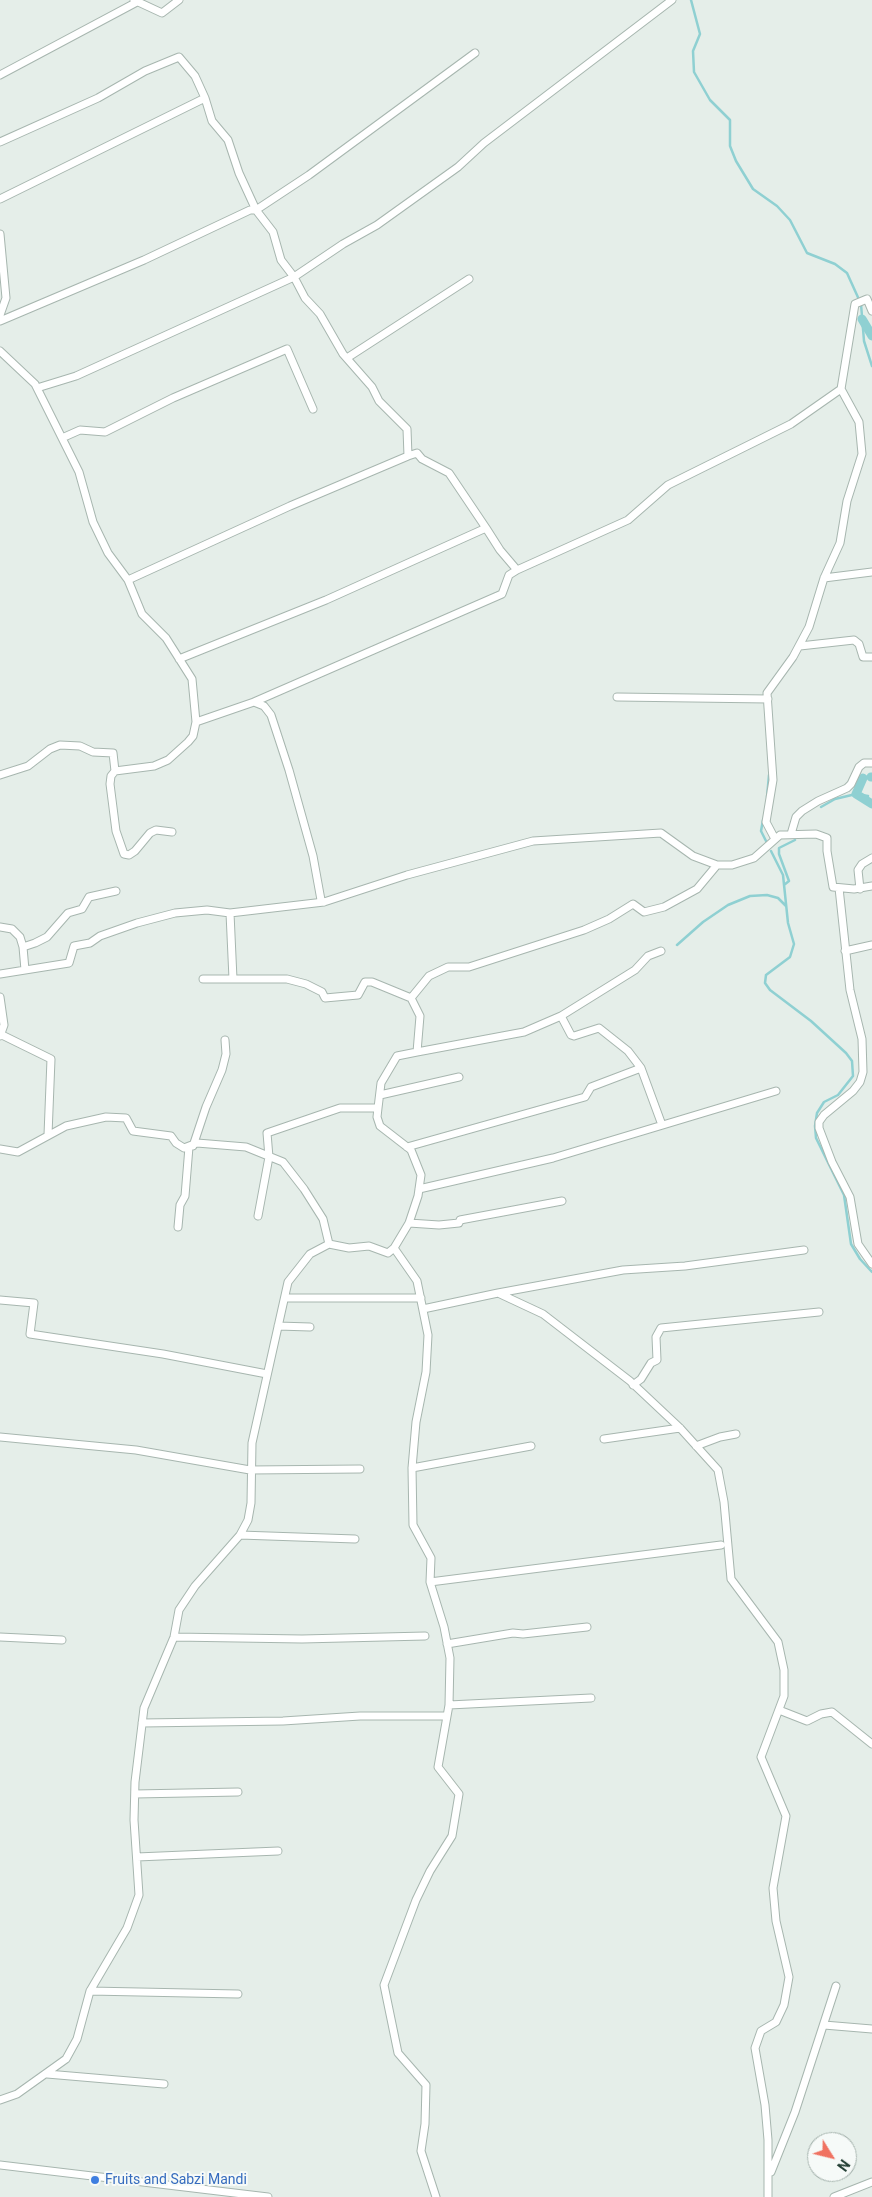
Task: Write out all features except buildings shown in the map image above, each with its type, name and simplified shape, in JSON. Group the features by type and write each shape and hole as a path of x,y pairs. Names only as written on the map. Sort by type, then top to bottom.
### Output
{"street":[{"path":"0,75 135,1 162,13 179,0"},
{"path":"37,388 76,376 294,277 378,224 458,167 484,144 672,0"},
{"path":"0,321 144,260 250,210 256,210 309,175 475,53"},
{"path":"0,142 98,98 145,71 179,57 195,76 205,98 212,121 228,140 239,173 256,210 273,232 281,260 347,358 372,387 380,401 408,429 408,456"},
{"path":"0,199 205,98"},
{"path":"0,234 6,298 0,315"},
{"path":"347,358 469,279"},
{"path":"775,839 766,822 773,780 767,692 800,646 814,612 824,578 840,543 848,502 862,454 859,422 841,389 860,300 867,299 872,311"},
{"path":"62,438 80,430 105,432 173,398 287,349 313,409"},
{"path":"0,351 37,388 79,472 93,522 108,552 128,580 142,614 166,638 192,679 196,722 193,736 168,760 142,769 115,770"},
{"path":"196,722 254,702 502,594 509,576 517,570 628,520 668,485 791,424 841,389"},
{"path":"128,580 290,506 416,453 422,459 449,473 500,550 517,570"},
{"path":"179,659 326,600 486,528"},
{"path":"824,578 872,572"},
{"path":"800,646 854,640 859,644 863,657 872,657"},
{"path":"617,697 768,699"},
{"path":"254,702 264,706 277,733 313,856 321,900 324,902"},
{"path":"0,775 28,766 50,749 60,745 71,744 93,752 113,753 115,770 111,776 110,784 116,831 124,854 131,854 156,830 172,832"},
{"path":"791,834 796,817 802,811 818,801 847,788 859,767 864,763 872,763"},
{"path":"0,974 69,963 74,946 90,943 100,936 175,913 207,910 230,913 324,902 475,856 533,841 557,838 661,833 693,856 716,866 732,865 754,858 780,835 806,833 827,838 833,887 860,889 872,886"},
{"path":"860,889 858,870 862,864 872,858"},
{"path":"412,998 429,976 448,967 469,967 584,930 609,919 633,904 644,912 664,907 697,889 716,866"},
{"path":"839,888 850,990 862,1039 863,1072 860,1082 853,1091 824,1116 819,1128 832,1162 850,1196 858,1244 872,1264"},
{"path":"23,947 47,937 59,920 68,912 82,909 89,897 116,891"},
{"path":"230,913 233,979"},
{"path":"0,927 12,929 20,937 25,970"},
{"path":"845,951 872,945"},
{"path":"0,2100 17,2094 48,2074 66,2059 77,2039 90,1991 127,1928 139,1895 135,1794 144,1708 174,1637 179,1610 195,1586 240,1534 248,1520 251,1503 250,1470 252,1443 288,1282 310,1254 329,1244 349,1248 369,1246 388,1253 394,1248 409,1223 422,1175 407,1147 380,1126 377,1117 382,1082 397,1056 524,1032 561,1016 635,970 648,956 661,952"},
{"path":"203,979 287,979 298,981 322,992 325,998 358,995 365,982 372,982 412,998 420,1016 417,1052"},
{"path":"0,997 4,1025 1,1036 51,1059 48,1135"},
{"path":"561,1016 567,1031 574,1036 599,1028 621,1044 641,1068 662,1124"},
{"path":"178,1227 180,1206 185,1196 191,1146 222,1070 226,1054 226,1040"},
{"path":"407,1147 585,1098 591,1087 641,1068"},
{"path":"380,1095 459,1077"},
{"path":"419,1189 553,1158 776,1091"},
{"path":"258,1216 268,1156 267,1133 340,1108 378,1108"},
{"path":"0,1149 18,1152 66,1126 106,1117 126,1118 133,1131 171,1136 180,1146 191,1146 197,1143 246,1147 283,1162 304,1189 323,1219 329,1244"},
{"path":"409,1223 439,1225 459,1223 460,1220 562,1201"},
{"path":"394,1248 417,1281 428,1335 426,1372 416,1422 412,1468 413,1525 431,1558 430,1582 450,1658 449,1705 438,1767 459,1794 452,1836 430,1871 416,1900 384,1985 398,2052 426,2085 425,2124 421,2151 436,2197"},
{"path":"423,1310 498,1293 624,1270 685,1266 804,1250"},
{"path":"498,1293 543,1314 633,1384 680,1428 718,1470 724,1502 731,1579 778,1642 784,1670 784,1696 761,1757 786,1816 773,1888 776,1921 789,1977 784,2005 776,2022 761,2031 755,2048 765,2105 770,2174 768,2197"},
{"path":"284,1298 421,1298"},
{"path":"0,1300 34,1303 30,1334 163,1354 267,1374"},
{"path":"633,1384 641,1379 651,1364 657,1360 656,1337 661,1328 819,1312"},
{"path":"278,1326 310,1327"},
{"path":"604,1438 680,1428"},
{"path":"696,1446 720,1437 736,1434"},
{"path":"0,1437 136,1450 250,1470 360,1469"},
{"path":"412,1468 531,1446"},
{"path":"240,1534 355,1539"},
{"path":"430,1582 721,1545"},
{"path":"447,1644 512,1633 523,1634 587,1627"},
{"path":"174,1637 302,1639 425,1636"},
{"path":"0,1637 62,1640"},
{"path":"449,1705 591,1698"},
{"path":"779,1710 807,1721 820,1714 832,1712 872,1744"},
{"path":"142,1723 283,1721 360,1716 446,1716"},
{"path":"135,1794 238,1792"},
{"path":"137,1857 278,1851"},
{"path":"770,2174 795,2112 836,1986"},
{"path":"90,1991 238,1994"},
{"path":"824,2025 872,2029"},
{"path":"48,2074 164,2084"},
{"path":"0,2165 268,2197"},
{"path":"834,2197 872,2182"}],"waterway":[{"path":"691,0 700,34 693,51 694,72 710,100 730,120 730,146 736,161 753,189 777,206 790,220 807,253 835,264 847,273 861,304 864,341 872,366"},
{"path":"862,319 872,336"},
{"path":"767,797 769,775"},
{"path":"863,778 856,794 872,804"},
{"path":"821,807 835,799 856,794 868,796"},
{"path":"763,820 761,831 766,841"},
{"path":"784,885 789,881 779,854 779,848 795,840"},
{"path":"771,851 783,875 788,923 794,944 790,957 766,975 765,983 770,990 811,1021 846,1053 852,1061 853,1076 838,1095 824,1102 817,1113 816,1138 844,1195 851,1244 860,1259 872,1272"},
{"path":"677,945 703,922 728,905 750,896 767,895 778,898 786,906"}],"place":[{"name":"Fruits and Sabzi Mandi","path":"95,2180"}]}
